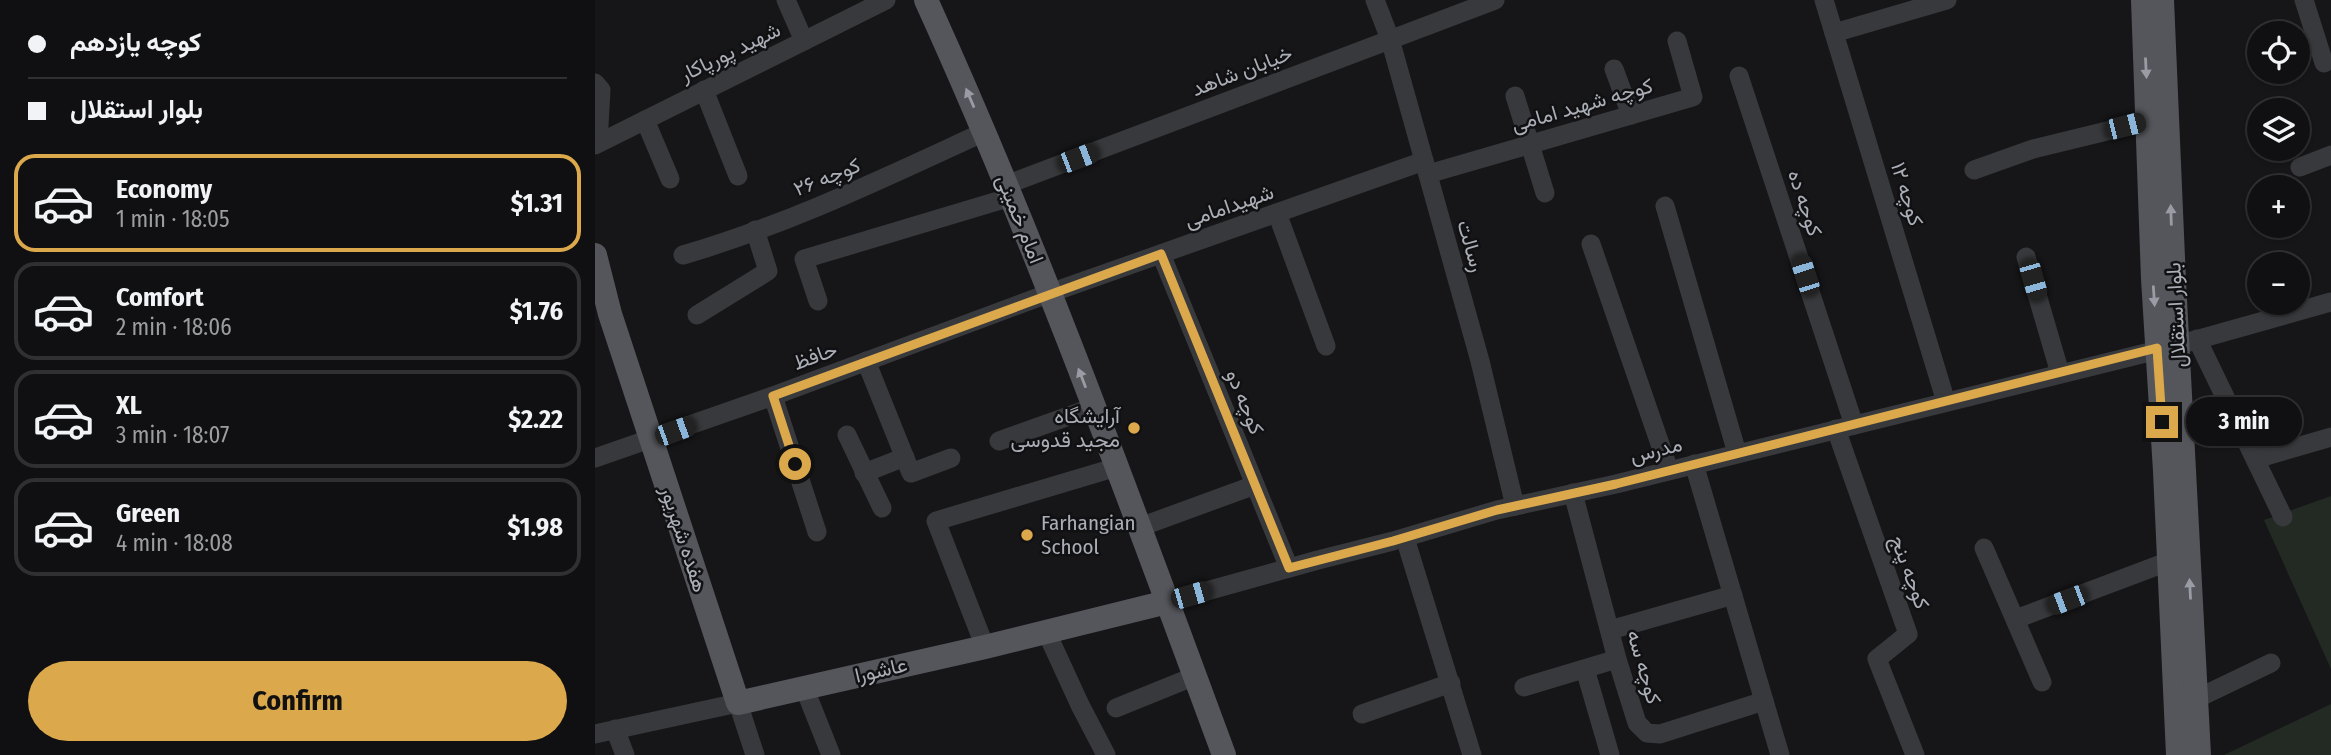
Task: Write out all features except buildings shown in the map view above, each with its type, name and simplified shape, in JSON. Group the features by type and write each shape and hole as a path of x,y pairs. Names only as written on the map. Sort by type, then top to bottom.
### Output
{"main road":[{"name":"امام خمینی","path":"926,0 1050,293 1224,755"},
{"name":"بلوار استقلال","path":"2143,0 2148,121 2178,344 2166,495 2178,755"},
{"name":"بلوار استقلال","path":"2162,0 2199,755"},
{"name":"هفده شهریور","path":"595,255 610,314 738,703"},
{"name":"عاشورا","path":"738,703 1167,602"}],"street":[{"path":"786,0 804,41"},
{"name":"شهید پورپاکار","path":"597,144 886,0"},
{"name":"رسالت","path":"1375,0 1390,39 1480,361 1515,506"},
{"name":"خیابان شاهد","path":"818,301 804,259 1008,191 1495,0"},
{"name":"کوچه ۱۲","path":"1824,0 1946,402"},
{"path":"1834,33 1947,0"},
{"path":"2304,0 2324,63"},
{"name":"کوچه شهید امامی","path":"1426,168 1529,144 1693,97 1677,41"},
{"path":"1614,69 1631,115"},
{"name":"کوچه ده","path":"1739,76 1845,427"},
{"path":"597,144 598,86"},
{"path":"704,90 738,176"},
{"path":"1515,96 1545,193"},
{"path":"645,120 670,179"},
{"path":"1974,170 2033,149 2148,121"},
{"name":"کوچه ۲۶","path":"683,255 859,190 984,132"},
{"path":"2300,167 2331,155"},
{"name":"شهیدامامی","path":"1050,293 1277,213 1426,168"},
{"path":"1664,206 1737,453"},
{"path":"1277,213 1326,346"},
{"path":"697,315 768,271 755,230"},
{"path":"1591,244 1669,470"},
{"name":"کوچه دو","path":"1161,254 1289,568"},
{"path":"2026,257 2060,373"},
{"name":"حافظ","path":"595,458 773,396 1050,293"},
{"name":"مدرس","path":"1167,602 1515,506 2178,344 2331,302"},
{"path":"2178,344 2256,459 2283,517"},
{"path":"866,361 911,473 951,458"},
{"path":"773,396 817,532"},
{"path":"999,441 1094,407"},
{"name":"کوچه پنج","path":"1845,427 1908,634 1877,659 1915,755"},
{"path":"846,435 882,508"},
{"path":"2256,459 2331,437"},
{"path":"864,473 905,457"},
{"path":"1694,464 1780,755"},
{"path":"985,647 936,521 1117,467"},
{"path":"1140,527 1255,485"},
{"name":"کوچه سه","path":"1573,493 1617,659 1637,723 1647,733 1660,734 1764,701"},
{"path":"2166,495 2183,755"},
{"path":"1405,538 1472,755"},
{"path":"1984,548 2042,682"},
{"path":"2016,619 2168,562"},
{"path":"1609,630 1733,595"},
{"path":"1046,631 1080,705 1107,755"},
{"path":"1524,687 1617,659"},
{"path":"2196,699 2271,663"},
{"path":"1585,670 1610,755"},
{"path":"1116,708 1195,676"},
{"path":"1362,714 1451,682"},
{"path":"804,687 831,755"},
{"path":"738,703 755,755"},
{"name":"عاشورا","path":"595,734 738,703"},
{"path":"614,729 625,755"}],"shaded area":[{"path":"2331,496 2331,669 2264,520"},
{"path":"2331,704 2331,755 2224,755"}],"place":[{"name":"آرایشگاه مجید قدوسی","path":"1134,428"},
{"name":"Farhangian School","path":"1027,535"}],"route":[{"path":"795,464 773,396 1161,254 1289,568 1497,510 1616,484 2157,348 2162,422"}]}
